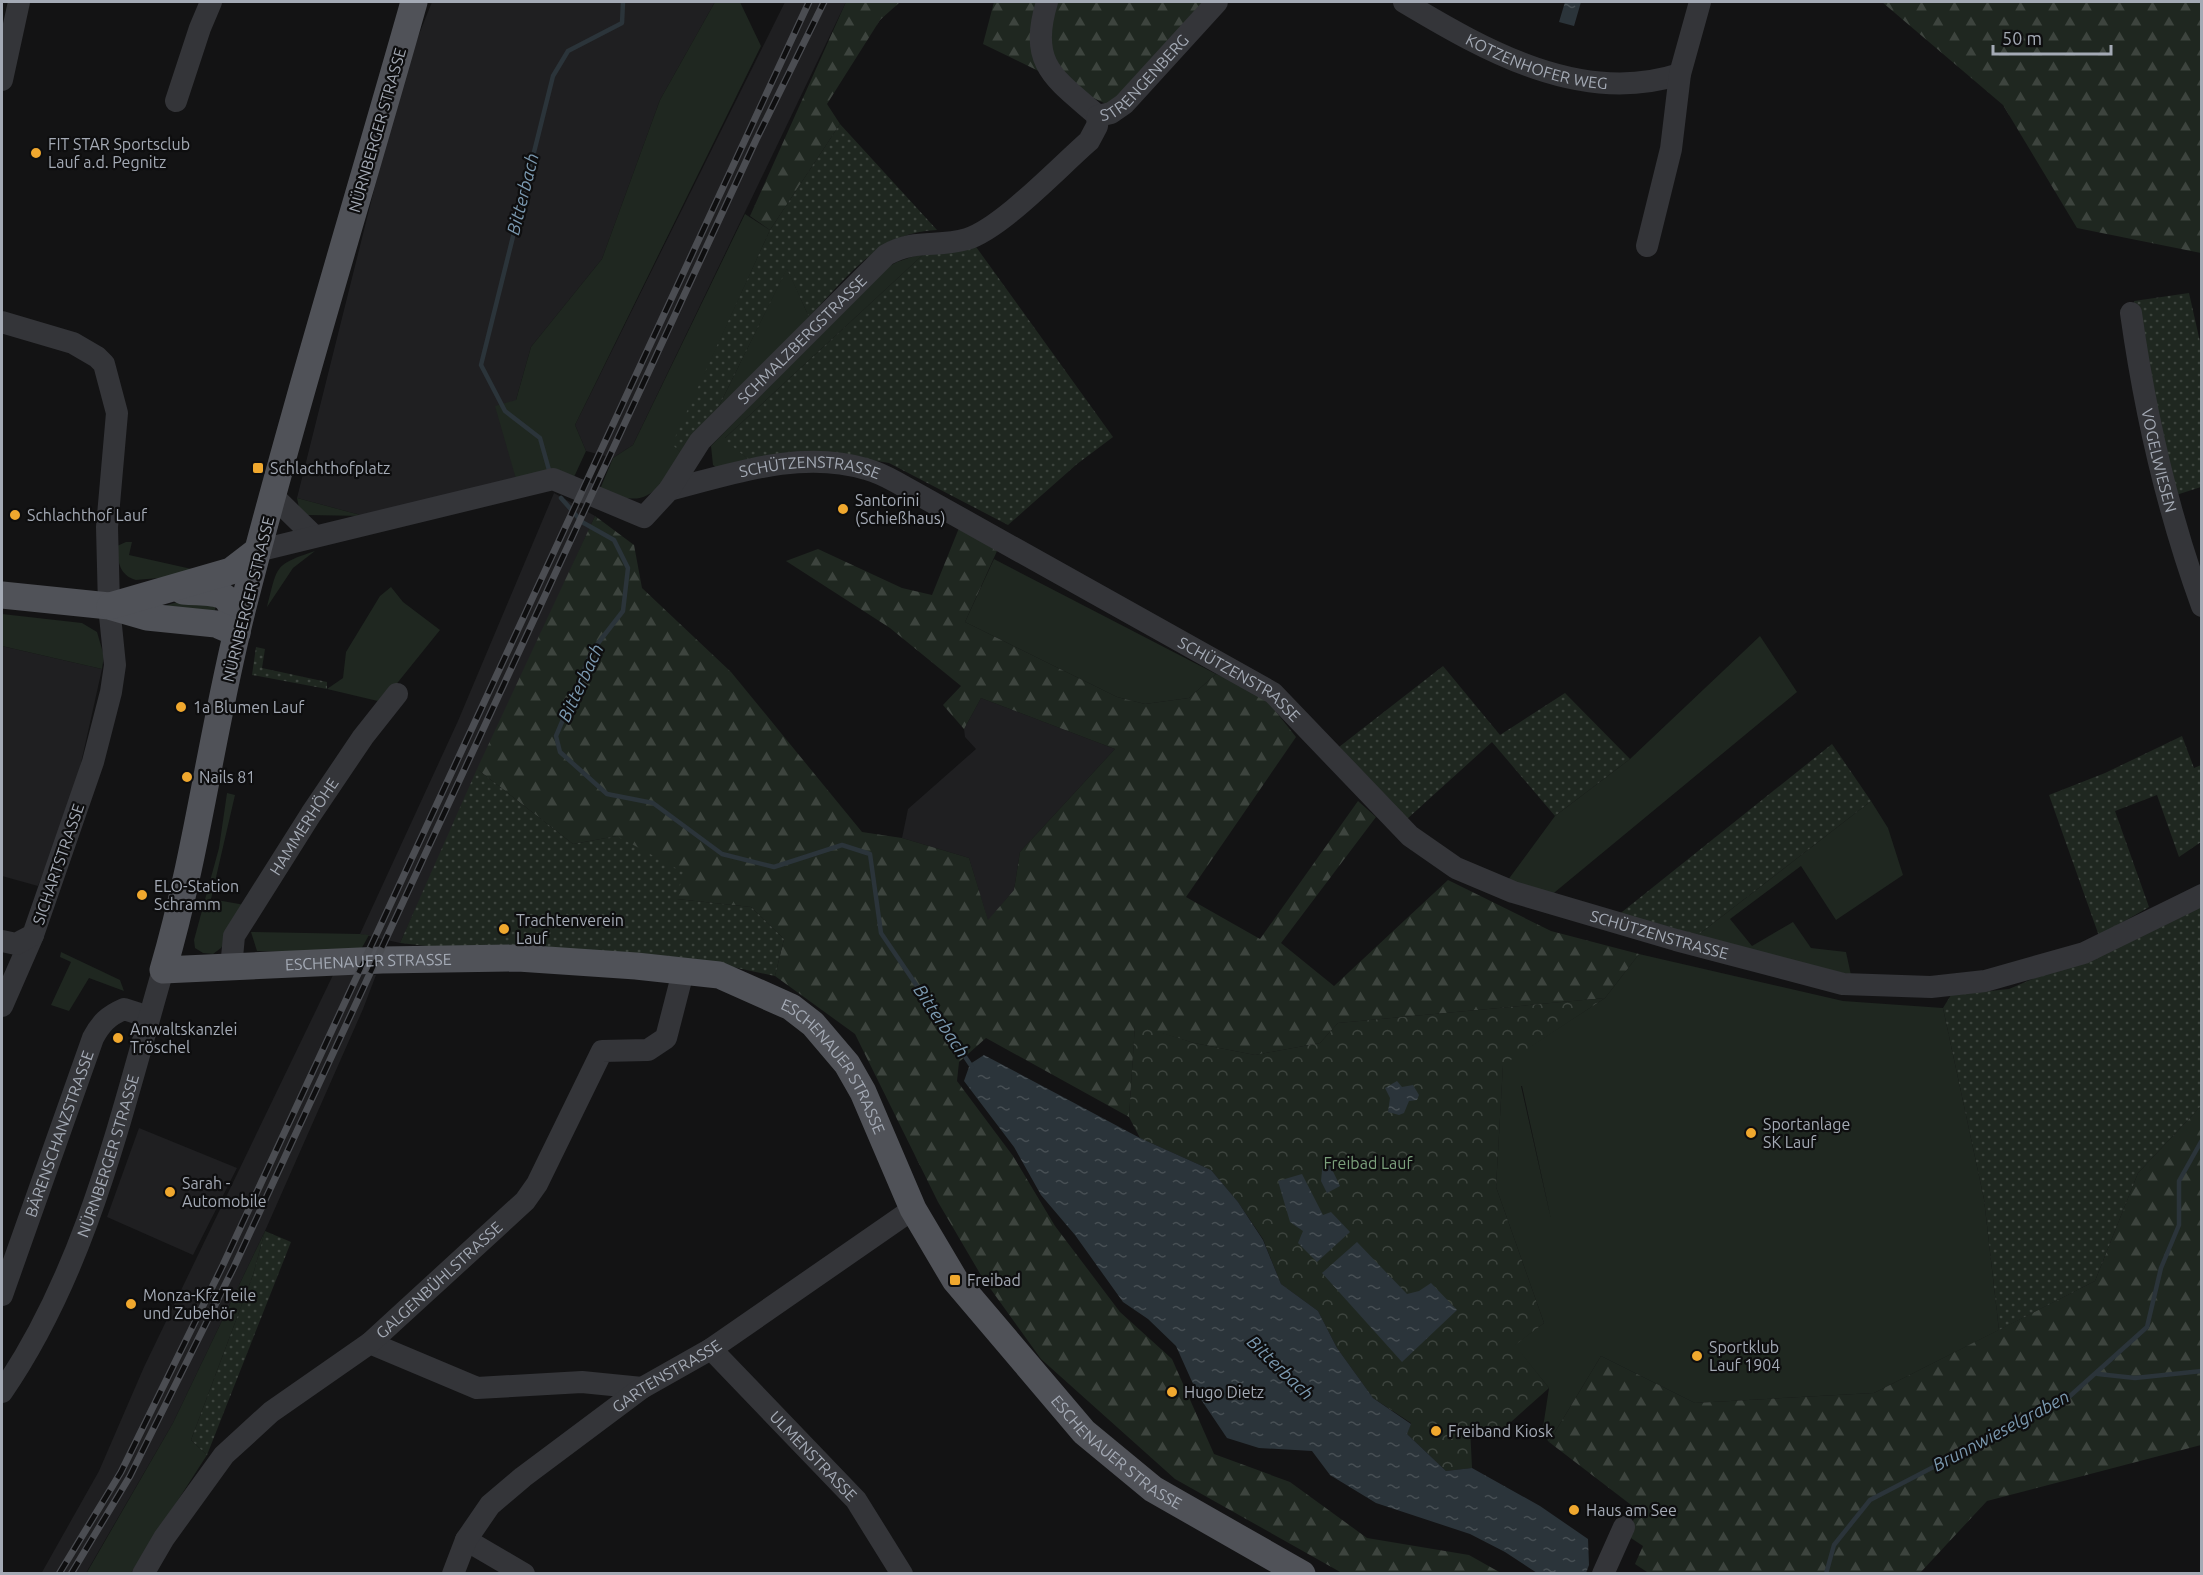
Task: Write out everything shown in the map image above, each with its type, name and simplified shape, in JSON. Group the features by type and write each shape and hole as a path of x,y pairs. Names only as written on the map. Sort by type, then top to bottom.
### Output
{"main road":[{"name":"NÜRNBERGER STRASSE","path":"163,970 192,858 237,633 257,551 414,2"},
{"path":"109,606 231,571 257,551"},
{"path":"169,590 206,592 225,596 233,604 237,633"},
{"path":"2,595 109,606 147,618 216,624 237,633"},
{"name":"ESCHENAUER STRASSE","path":"163,970 382,960 518,958 636,966 719,975 791,1007 813,1024 847,1064 862,1092 913,1209 955,1280 1084,1432 1153,1489 1302,1574"}],"street":[{"path":"2,80 19,2"},
{"path":"176,101 211,2"},
{"path":"1047,2 1039,33 1043,60 1066,88 1098,116"},
{"name":"STRENGENBERG","path":"965,240 994,225 1089,141 1097,126 1098,116 1111,113 1124,104 1217,2"},
{"name":"KOTZENHOFER WEG","path":"1404,2 1463,37 1532,69 1573,79 1614,81 1660,80 1680,74"},
{"path":"1647,246 1671,149 1680,74 1700,2"},
{"name":"SCHMALZBERGSTRASSE","path":"669,490 700,441 886,255 904,245 965,240"},
{"name":"VOGELWIESEN","path":"2131,313 2143,398 2177,539 2202,606"},
{"path":"2,322 73,343 97,357 104,364 117,413 106,527 109,606"},
{"name":"SCHÜTZENSTRASSE","path":"669,490 771,464 817,462 866,468 896,482 1274,693 1410,836 1456,868 1513,892 1687,943 1843,984 1931,987 1985,981 2084,953 2202,895"},
{"path":"257,551 554,479 644,517 669,490"},
{"path":"274,497 314,536"},
{"name":"SICHARTSTRASSE","path":"2,1006 33,935 105,718 114,665 109,606"},
{"name":"HAMMERHÖHE","path":"231,968 234,936 311,814 363,737 397,694"},
{"path":"2,941 16,944 33,935"},
{"name":"NÜRNBERGER STRASSE","path":"2,1392 44,1322 75,1255 108,1165 163,970"},
{"name":"GALGENBÜHLSTRASSE","path":"143,1574 164,1538 224,1455 271,1412 370,1343 525,1201 537,1184 602,1051 648,1050 666,1038 683,972"},
{"name":"BÄRENSCHANZSTRASSE","path":"2,1294 96,1031 110,1016 124,1009 149,1017"},
{"name":"GARTENSTRASSE","path":"453,1574 466,1540 490,1505 507,1491 642,1388 711,1349 913,1209"},
{"path":"370,1343 477,1388 582,1382 642,1388"},
{"name":"ULMENSTRASSE","path":"711,1349 856,1500 902,1574"},
{"path":"1603,1573 1624,1527"},
{"path":"466,1540 524,1574"}],"shaded area":[{"path":"432,2 715,2 660,100 602,259 531,347 516,400 516,479 364,516 297,498 403,74"},
{"path":"785,2 846,2 633,445 613,458 586,451 575,425"},
{"path":"554,493 595,516 400,943 360,934 458,721"},
{"path":"2,646 102,669 73,799 38,886 2,876"},
{"path":"981,698 1115,749 1020,852 1014,890 988,921 969,858 902,838 908,809 976,749 965,737 964,729"},
{"path":"333,975 376,975 265,1231 173,1423 86,1573 41,1574 99,1471 144,1367"},
{"name":"Sarah - Automobile","path":"139,1128 237,1168 193,1255 107,1217"}],"green space":[{"path":"715,2 740,2 761,46 575,425 586,451 574,477 516,479 495,406 516,400 531,347 602,259 660,100"},
{"path":"846,2 900,2 880,20 827,104 840,124 770,230 750,216"},
{"path":"994,2 1205,2 1112,107 983,44"},
{"path":"1882,2 2201,2 2201,253 2077,228 2003,105"},
{"path":"840,124 937,230 917,232 881,248 850,273 809,317 787,269 714,416 682,454 672,444 770,230"},
{"path":"745,214 770,230 673,444 682,454 658,487 641,498 617,496 600,489 613,458 633,445"},
{"path":"974,244 1113,437 1077,464 1008,525 889,463 842,455 748,459 724,439 926,252"},
{"path":"926,252 725,438 748,459 719,470 713,465 711,446 882,270"},
{"path":"787,268 809,317 714,416"},
{"path":"2189,293 2201,346 2201,487 2173,496 2147,398 2134,301"},
{"path":"297,498 364,516 307,515 299,508"},
{"path":"595,516 634,545 642,588 731,672 862,832 902,838 969,858 988,920 1014,890 1020,852 1115,749 981,698 964,729 943,705 961,686 890,628 786,561 818,549 902,588 932,595 959,528 997,551 965,622 1117,697 1145,704 1189,698 1216,674 1261,693 1296,737 1186,897 1260,939 1358,801 1376,817 1281,943 1334,986 1448,880 1551,931 1639,954 1605,998 1338,1023 1320,1043 1255,1055 1194,1043 1135,1025 1129,1117 986,1038 959,1062 957,1081 1013,1156 1055,1226 1120,1312 1172,1359 1214,1454 1290,1482 1367,1538 1469,1555 1501,1573 1342,1573 1175,1479 1041,1359 982,1277 938,1202 855,1034 775,976 784,939 751,907 677,899 617,836 573,844 477,769"},
{"path":"132,542 129,555 205,572 207,564 222,567 204,574 136,580 126,575 119,562 117,546"},
{"path":"315,551 293,568 267,607 279,569 291,560"},
{"path":"994,559 1216,674 1189,698 1145,704 1117,697 965,622"},
{"path":"391,587 403,602 440,630 382,702 327,689 343,678 346,652 380,596"},
{"path":"194,597 217,599 214,615 164,606"},
{"path":"2,614 82,623 97,632 104,656 102,669 2,646"},
{"path":"1760,636 1797,692 1549,897 1505,884 1555,816 1630,759"},
{"path":"256,647 265,649 262,668 327,682 327,689 252,675"},
{"path":"1443,666 1500,735 1565,693 1630,759 1555,816 1492,742 1407,819 1339,747"},
{"path":"2182,736 2194,768 2201,765 2201,842 2179,857 2157,795 2115,811 2149,907 2099,936 2049,795 2105,773"},
{"path":"1832,744 1871,801 1694,938 1617,916"},
{"path":"477,769 573,844 617,836 683,872 677,899 751,907 784,939 775,976 728,966 463,950 400,943"},
{"path":"227,793 235,795 211,899 245,905 221,948 213,954 203,953 195,948 194,940 219,848"},
{"path":"1871,801 1888,828 1903,875 1836,920 1801,866 1730,919 1752,946 1793,922 1811,948 1846,952 1851,975 1694,938"},
{"path":"2201,907 2201,1106 2138,1173 2095,1281 1999,1330 1984,1199 1943,1008 1951,995 2009,989"},
{"path":"251,932 369,935 359,953 257,951"},
{"path":"61,952 120,980 124,991 89,978 69,1011 51,1005 71,962 60,957"},
{"name":"Sportanlage SK Lauf","path":"1639,954 1843,1001 1943,1008 1984,1199 1999,1330 1874,1393 1695,1403 1601,1356 1549,1442 1542,1434 1549,1388 1514,1345 1544,1323 1496,1187 1503,1064 1605,998","holes":["1521,1086 1522,1086 1551,1219"]},
{"name":"Freibad Lauf","path":"1605,998 1503,1065 1496,1187 1544,1323 1515,1345 1549,1388 1502,1430 1470,1427 1472,1468 1446,1471 1407,1434 1411,1423 1373,1398 1337,1348 1318,1311 1281,1284 1263,1239 1238,1202 1211,1170 1140,1138 1129,1117 1135,1024 1194,1043 1255,1055 1320,1043 1338,1023"},
{"path":"2201,1106 2201,1445 1987,1501 1920,1573 1650,1574 1635,1564 1643,1546 1625,1534 1639,1511 1549,1442 1601,1356 1695,1403 1874,1393 2095,1281 2138,1173"},
{"path":"265,1231 253,1275 191,1440 207,1455 131,1573 86,1574 173,1423"},
{"path":"265,1231 291,1242 207,1455 191,1440 253,1275"}],"water":[{"path":"1565,2 1581,2 1574,26 1559,22"},
{"path":"984,1055 1140,1138 1211,1170 1238,1202 1263,1240 1281,1284 1318,1311 1337,1348 1373,1398 1411,1424 1407,1434 1446,1471 1472,1468 1540,1506 1588,1539 1589,1565 1586,1573 1537,1573 1505,1552 1470,1534 1376,1503 1330,1475 1312,1451 1259,1448 1227,1438 1198,1395 1176,1346 1148,1319 1123,1302 1075,1235 1041,1195 1014,1147 964,1081 970,1064"},
{"path":"1397,1081 1402,1087 1413,1085 1419,1095 1417,1100 1409,1101 1404,1113 1399,1115 1388,1112 1390,1098 1385,1088"},
{"path":"1323,1161 1328,1161 1340,1186 1327,1193 1321,1181"},
{"path":"1302,1174 1323,1215 1331,1212 1350,1232 1317,1262 1298,1243 1303,1231 1290,1222 1278,1181"},
{"path":"1357,1242 1407,1294 1419,1291 1431,1283 1457,1310 1402,1362 1322,1273"}],"waterway":[{"name":"Bitterbach","path":"549,470 540,438 505,411 481,365 553,76 568,51 622,23 623,2"},
{"name":"Bitterbach","path":"561,498 582,522 614,540 628,568 623,611 592,651 556,736 560,752 607,794 653,803 722,854 774,867 842,845 870,854 881,933 972,1067"},
{"name":"Brunnwieselgraben","path":"1826,1574 1834,1545 1870,1500 2070,1396 2147,1327 2161,1268 2179,1225 2179,1181 2202,1140"},
{"path":"2098,1374 2135,1378 2202,1371"}],"railway":[{"path":"59,1574 121,1472 223,1265 809,2"},
{"path":"71,1574 130,1476 234,1267 756,140 824,2"}],"place":[{"name":"FIT STAR Sportsclub Lauf a.d. Pegnitz","path":"36,153"},
{"name":"Schlachthofplatz","path":"258,468"},
{"name":"Santorini (Schießhaus)","path":"843,509"},
{"name":"Schlachthof Lauf","path":"15,515"},
{"name":"1a Blumen Lauf","path":"181,707"},
{"name":"Nails 81","path":"187,777"},
{"name":"ELO-Station Schramm","path":"142,895"},
{"name":"Trachtenverein Lauf","path":"504,929"},
{"name":"Anwaltskanzlei Tröschel","path":"118,1038"},
{"name":"Sportanlage SK Lauf","path":"1751,1133"},
{"name":"Sarah - Automobile","path":"170,1192"},
{"name":"Freibad","path":"955,1280"},
{"name":"Monza-Kfz Teile und Zubehör","path":"131,1304"},
{"name":"Sportklub Lauf 1904","path":"1697,1356"},
{"name":"Hugo Dietz","path":"1172,1392"},
{"name":"Freiband Kiosk","path":"1436,1431"},
{"name":"Haus am See","path":"1574,1510"}]}
